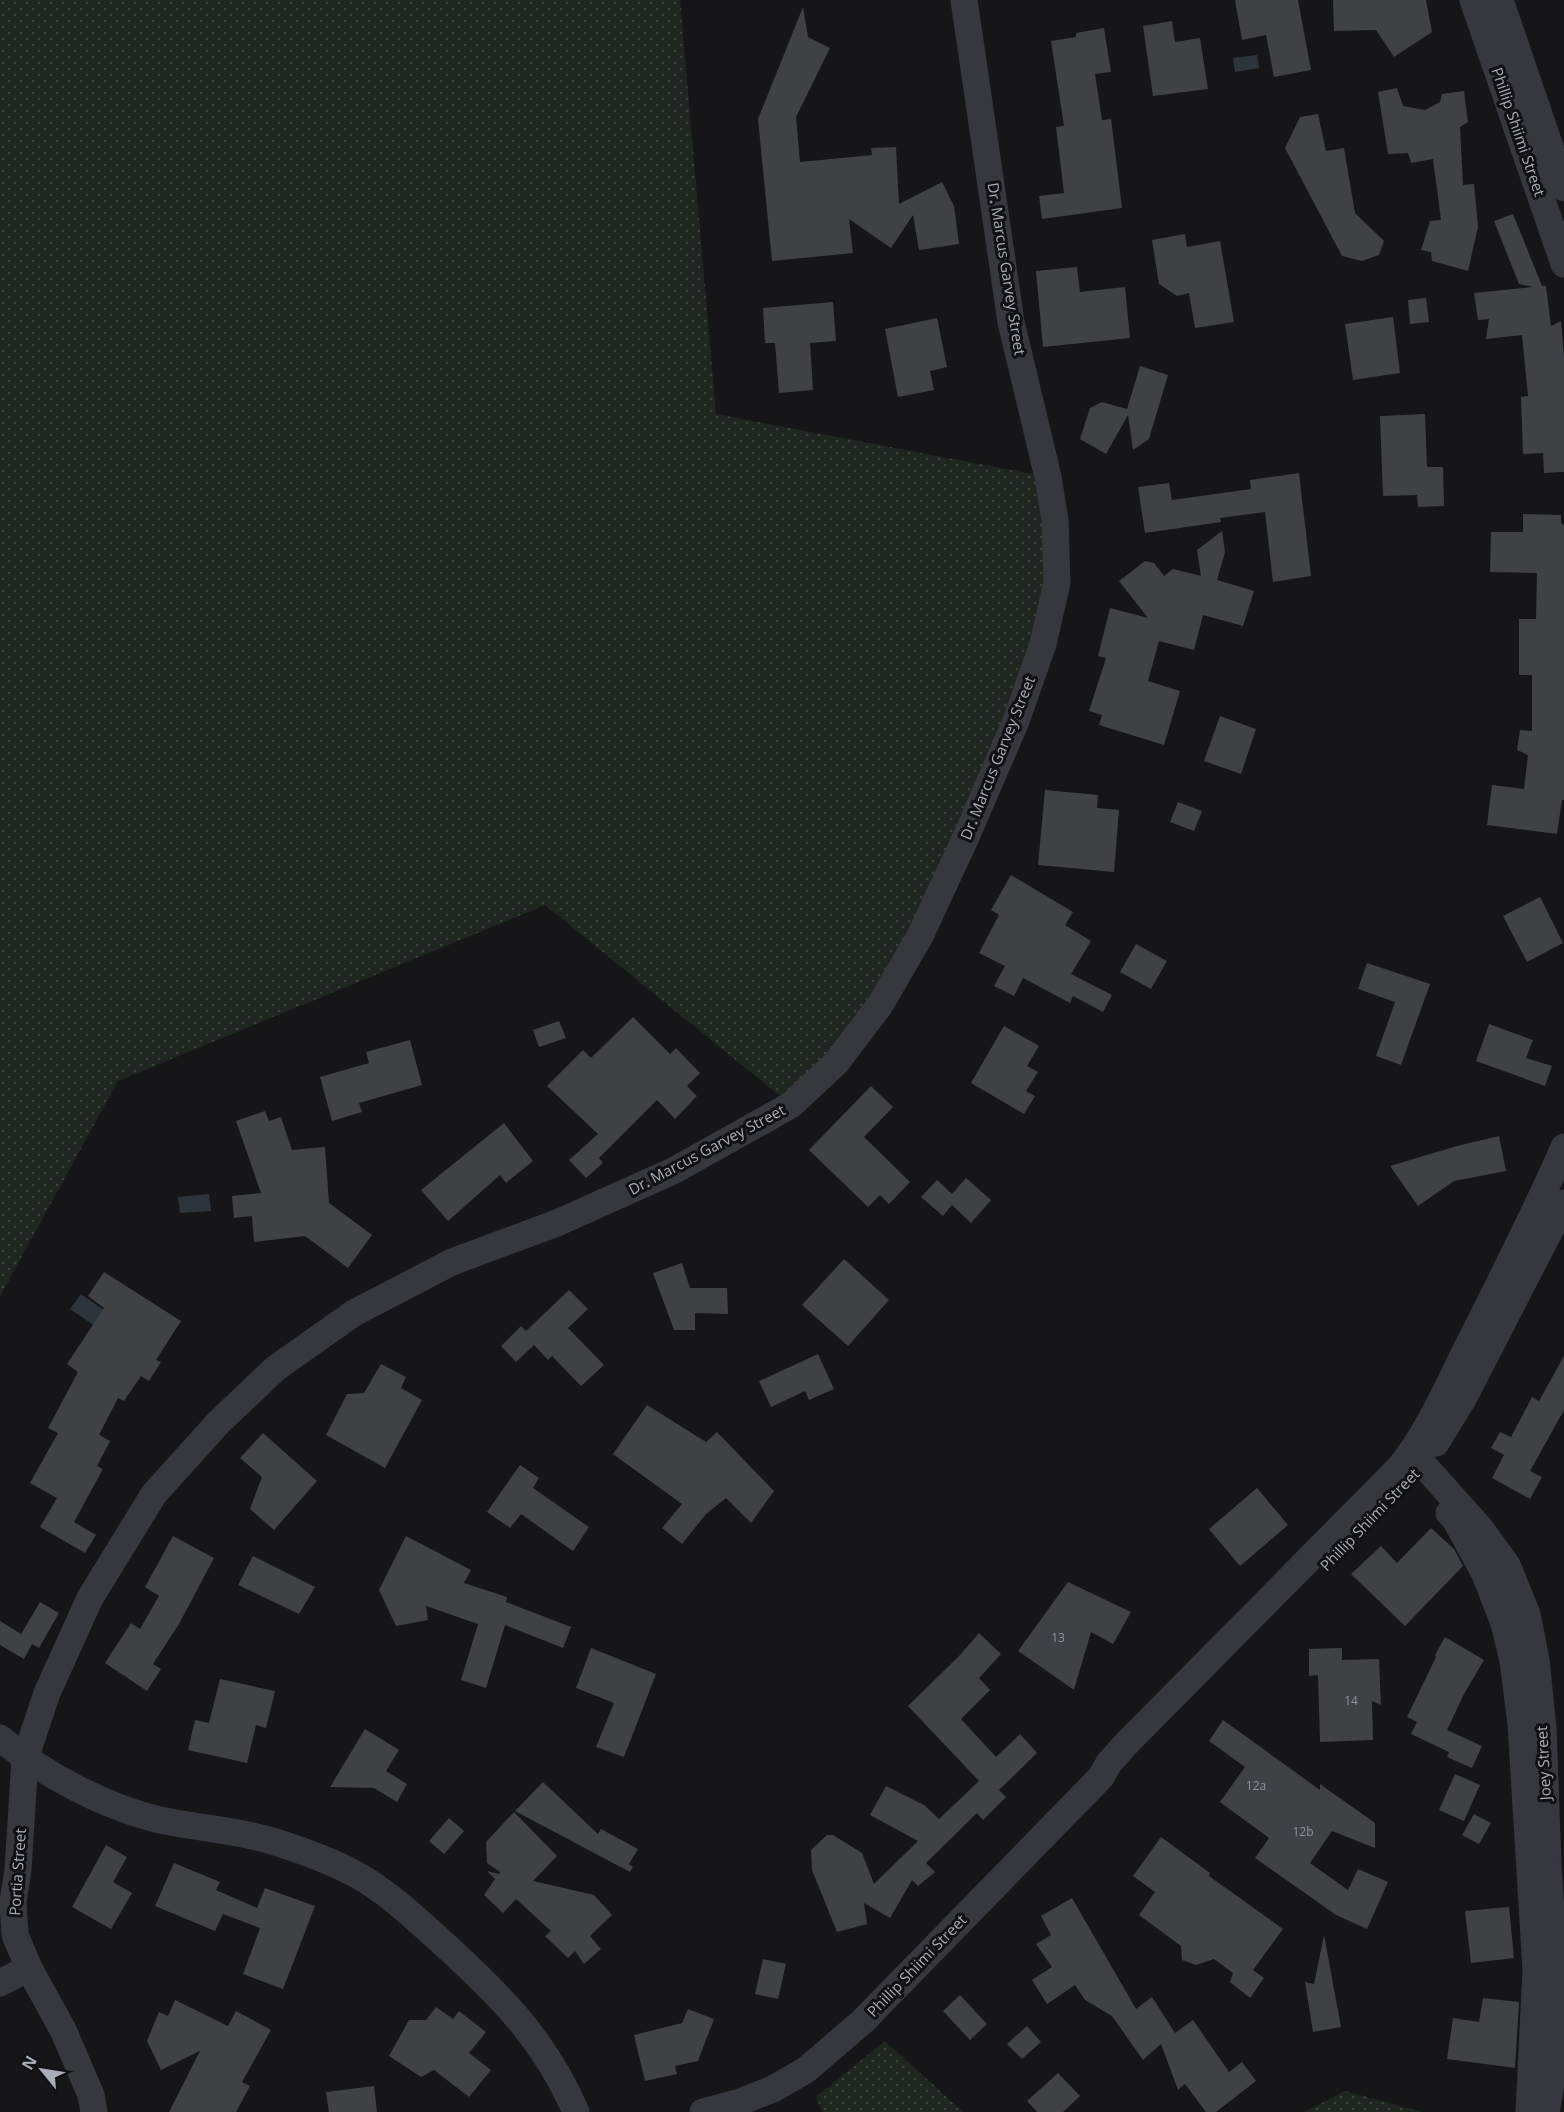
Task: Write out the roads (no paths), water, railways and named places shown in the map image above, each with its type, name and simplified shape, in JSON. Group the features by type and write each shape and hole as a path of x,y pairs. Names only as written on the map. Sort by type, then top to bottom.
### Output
{"street":[{"name":"Dr. Marcus Garvey Street","path":"26,1759 47,1693 90,1598 154,1494 219,1423 276,1368 354,1313 452,1262 557,1223 673,1171 791,1106 836,1063 880,1005 920,936 1016,721 1043,644 1057,583 1055,520 1048,477 1011,322 964,0"},
{"name":"Phillip Shiimi Street","path":"1473,0 1564,264"},
{"name":"Phillip Shiimi Street","path":"1500,0 1564,188"},
{"name":"Phillip Shiimi Street","path":"1412,1465 1449,1383 1537,1208 1564,1146"},
{"name":"Phillip Shiimi Street","path":"703,2112 740,2102 806,2070 863,2021 1101,1777 1117,1771 1136,1757 1412,1465 1463,1399 1564,1203"},
{"name":"Joey Street","path":"1412,1465 1455,1519 1465,1537 1489,1584 1504,1623 1514,1661 1521,1725 1536,1970 1529,2112"},
{"name":"Joey Street","path":"1412,1465 1480,1528 1507,1565 1527,1614 1536,1660 1543,1728 1556,1988 1554,2067 1546,2112"},
{"path":"0,1738 26,1759 85,1793 151,1818 270,1840 313,1855 358,1875 409,1912 469,1966 516,2013 544,2051 566,2088 576,2112"},
{"name":"Portia Street","path":"26,1759 18,1870 13,1902 15,1935 29,1968 63,2030 91,2095 94,2112"},
{"path":"0,1983 29,1968"}]}
